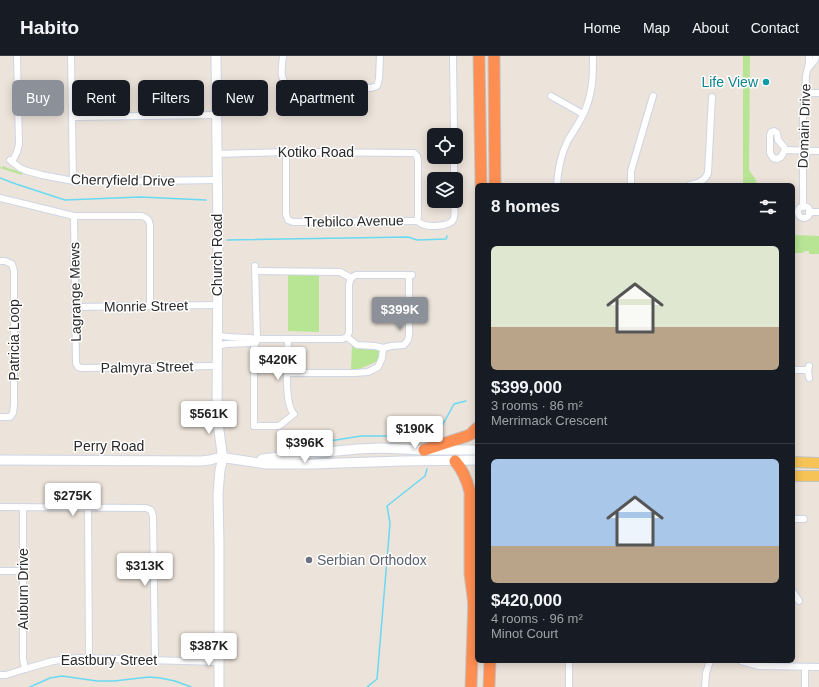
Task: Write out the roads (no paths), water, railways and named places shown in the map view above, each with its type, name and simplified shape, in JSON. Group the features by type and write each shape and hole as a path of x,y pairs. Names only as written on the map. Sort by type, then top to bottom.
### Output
{"highway":[{"path":"479,56 481,183"},
{"path":"494,56 495,183"},
{"path":"424,450 467,436 475,430"},
{"path":"454,461 461,468 470,492 470,574 474,605"},
{"path":"471,687 475,588"},
{"path":"489,687 490,663"}],"main road":[{"name":"Church Road","path":"216,56 216,80"},
{"name":"Church Road","path":"217,116 217,415 222,458 218,494 219,687"},
{"name":"Perry Road","path":"250,461 299,454 358,449 475,450"},
{"name":"Perry Road","path":"0,460 201,461 222,458 266,464 475,460"},
{"path":"795,462 819,463"},
{"path":"795,476 819,476"}],"street":[{"name":"Cherryfield Drive","path":"17,56 19,144 17,152 11,161 20,168 42,175 84,182 217,180"},
{"path":"71,56 73,181"},
{"path":"283,56 282,77 283,82 287,85 371,88 377,86 379,82 380,56"},
{"path":"453,56 454,128"},
{"path":"557,183 564,149 590,98 593,56"},
{"name":"Domain Drive","path":"803,206 803,169 806,151 803,134 803,113 806,75 810,56"},
{"name":"Domain Drive","path":"808,69 815,60 816,56"},
{"path":"805,93 819,93"},
{"path":"551,96 583,114"},
{"path":"631,183 631,171 653,96"},
{"path":"697,183 706,178 708,173 712,97"},
{"path":"72,117 212,115"},
{"path":"773,131 777,133 779,141 785,150 784,154 780,158 774,159 770,154 770,134 773,131"},
{"path":"770,143 779,141"},
{"path":"785,150 819,151"},
{"name":"Kotiko Road","path":"217,154 286,152 411,152 417,156 418,160 417,221"},
{"name":"Trebilco Avenue","path":"286,152 286,214 288,220 294,222 417,221"},
{"path":"0,198 74,216 146,217 149,220 150,225 150,306"},
{"path":"803,206 808,208 809,212 808,216 804,218 795,213 803,206"},
{"path":"417,221 424,225 450,224 454,218 454,208"},
{"path":"809,212 819,212"},
{"name":"Lagrange Mews","path":"74,216 76,363 78,367"},
{"name":"Patricia Loop","path":"0,261 12,264 14,271 14,405 13,413 10,417 0,417"},
{"path":"288,339 288,399 290,410 294,414 279,426 254,426 254,348 257,339 256,269 338,272 352,278"},
{"path":"217,335 224,337 250,337 257,339 339,340 347,337 349,332 349,284 352,278 356,275 410,275 408,340 404,345 383,348 357,345 347,337"},
{"name":"Monrie Street","path":"75,307 218,305"},
{"path":"217,346 250,343 257,339"},
{"path":"287,373 368,372 378,367 382,358 383,348"},
{"name":"Palmyra Street","path":"78,367 218,366"},
{"path":"795,370 809,368 809,378"},
{"path":"0,507 146,508 151,510 153,516 155,660"},
{"name":"Auburn Drive","path":"23,508 23,659 25,669"},
{"path":"88,508 88,658"},
{"path":"795,519 804,519"},
{"path":"0,571 23,571"},
{"path":"795,595 799,601"},
{"name":"Eastbury Street","path":"0,675 6,675 53,660 88,658 219,662"},
{"path":"569,663 569,687"},
{"path":"705,687 706,673 709,663"},
{"path":"748,663 759,666 819,667"},
{"path":"804,667 805,687"}],"waterway":[{"path":"0,178 65,200 140,197 206,200"},
{"path":"227,240 408,237 417,240 446,239 447,236"},
{"path":"422,433 436,437 454,404 466,401"},
{"path":"311,444 361,436 385,436 415,433"},
{"path":"367,687 377,679 390,523 387,506 425,476 427,469"},
{"path":"30,687 50,678 62,676 97,681 114,681 149,677 175,681 191,687"}],"place":[{"name":"Life View","path":"766,82"},
{"name":"Serbian Orthodox","path":"309,560"}]}
